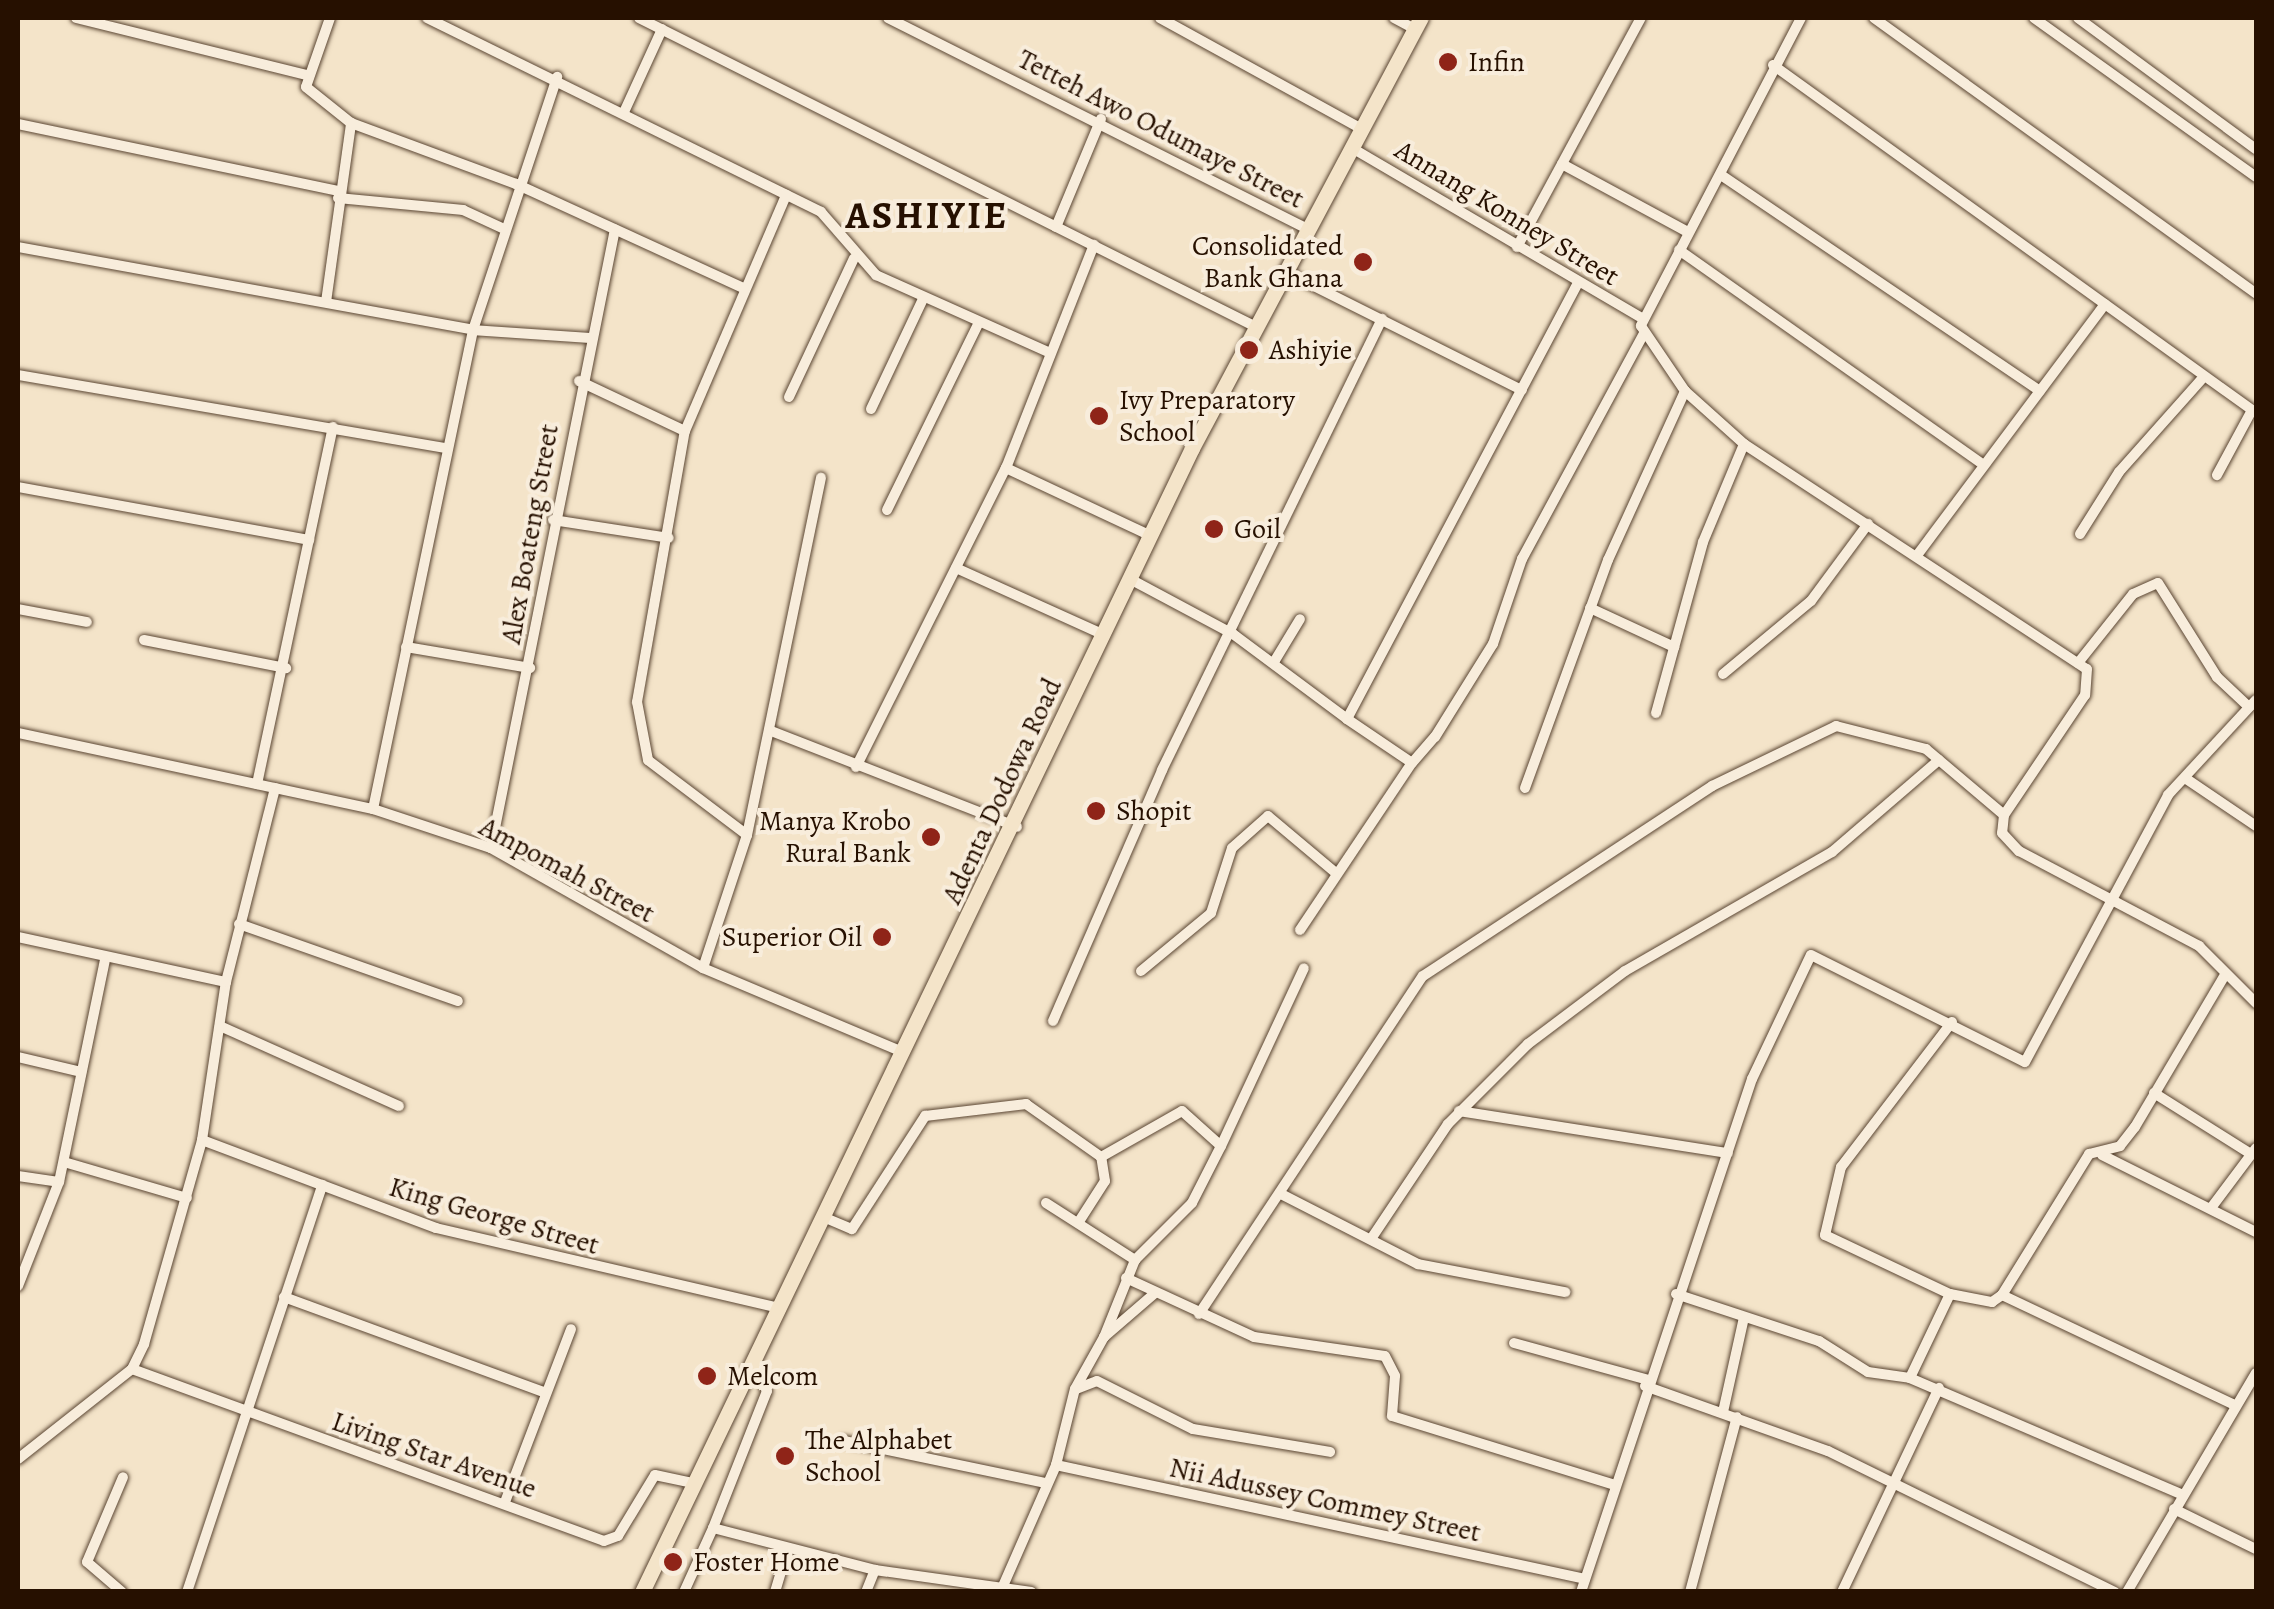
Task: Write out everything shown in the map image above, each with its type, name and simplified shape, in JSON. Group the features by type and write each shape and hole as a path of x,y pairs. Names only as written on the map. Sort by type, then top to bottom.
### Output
{"main road":[{"name":"Adenta Dodowa Road","path":"642,1592 692,1482 828,1219 904,1052 1017,828 1102,634 1150,536 1254,326 1418,23"}],"street":[{"path":"76,18 306,75"},
{"path":"330,18 306,75 316,101 351,124 516,184 744,288"},
{"path":"427,18 625,110 821,212 854,258 923,299 1050,354"},
{"path":"639,18 1254,326"},
{"name":"Tetteh Awo Odumaye Street","path":"888,18 1101,119 1306,228"},
{"path":"1160,18 1362,129"},
{"path":"1394,18 1418,23"},
{"path":"1517,247 1641,18"},
{"path":"1801,18 1721,174 1640,316 1644,333 1685,392 1744,444 1918,554 2078,663 2090,676 2085,695 2004,815 2002,833 2019,851 2199,946 2256,1003"},
{"path":"1874,18 2256,294"},
{"path":"2034,18 2256,176"},
{"path":"2078,18 2256,149"},
{"path":"625,110 662,29"},
{"path":"1774,65 2106,304 2200,380 2252,410 2217,475"},
{"path":"373,809 444,448 473,330 516,184 557,77"},
{"path":"1056,228 1101,119"},
{"path":"18,124 339,194 463,210 502,228"},
{"path":"326,302 351,124"},
{"name":"Annang Konney Street","path":"1352,148 1640,316"},
{"path":"1562,164 1688,232"},
{"path":"1721,174 2040,392"},
{"path":"747,834 682,790 643,746 638,702 685,431 786,195"},
{"name":"Alex Boateng Street","path":"491,848 530,668 579,381 615,229"},
{"path":"856,767 1006,468 1094,246"},
{"path":"18,247 473,330 588,338"},
{"path":"1678,250 1980,462"},
{"path":"789,398 854,258"},
{"path":"1284,270 1522,390"},
{"path":"1347,719 1578,283"},
{"path":"871,409 923,299"},
{"path":"1918,554 1980,462 2040,392 2106,304"},
{"path":"1053,1020 1382,318"},
{"path":"887,510 978,324"},
{"path":"1300,930 1484,661 1522,560 1644,333"},
{"path":"18,375 444,448"},
{"path":"2080,534 2119,472 2200,380"},
{"path":"579,381 685,431"},
{"path":"1525,788 1590,608 1685,392"},
{"path":"257,784 286,668 333,427"},
{"path":"1656,713 1674,647 1744,444"},
{"path":"1006,468 1150,536"},
{"path":"703,968 747,834 821,478"},
{"path":"18,487 309,540"},
{"path":"553,520 668,538"},
{"path":"1722,674 1812,601 1868,524"},
{"path":"956,568 1102,634"},
{"path":"1130,579 1234,634 1412,763"},
{"path":"1583,1585 1676,1294 1728,1153 1812,955 2025,1062 2185,778 2253,704 2217,677 2158,584 2133,594 2078,663"},
{"path":"18,608 87,622"},
{"path":"1590,608 1674,647"},
{"path":"1274,662 1300,620"},
{"path":"144,640 286,668"},
{"path":"406,647 530,668"},
{"path":"1199,1314 1283,1195 1334,1099 1430,970 1816,728 1918,746 2004,815"},
{"path":"771,731 1017,828"},
{"name":"Ampomah Street","path":"18,733 373,809 491,848 703,968 904,1052"},
{"path":"1373,1236 1459,1111 1625,971 1832,852 1939,760"},
{"path":"2185,778 2256,826"},
{"path":"18,1459 132,1369 202,1140 226,982 275,788"},
{"path":"1141,970 1211,913 1235,843 1268,816 1336,873"},
{"path":"239,924 458,1002"},
{"path":"18,937 105,960 226,982"},
{"path":"18,1286 59,1182 105,960"},
{"path":"1003,1586 1056,1465 1075,1389 1104,1337 1126,1278 1135,1260 1192,1203 1304,968"},
{"path":"2102,1155 2120,1146 2226,974"},
{"path":"1952,1022 1841,1167 1823,1227 1851,1254 1950,1294 1992,1302 2002,1295 2089,1154 2102,1155 2256,1232"},
{"path":"220,1026 399,1106"},
{"path":"18,1057 81,1072"},
{"path":"2154,1093 2254,1151 2211,1208"},
{"path":"828,1219 852,1229 926,1116 1026,1104 1101,1156 1104,1181 1080,1220"},
{"path":"1101,1156 1182,1111 1222,1146"},
{"path":"1459,1111 1728,1153"},
{"name":"King George Street","path":"202,1140 534,1256 782,1308"},
{"path":"64,1162 187,1198"},
{"path":"18,1176 59,1182"},
{"path":"187,1592 322,1185"},
{"path":"1283,1195 1373,1236 1423,1265 1565,1292"},
{"path":"1046,1203 1080,1220 1135,1260"},
{"path":"1126,1278 1254,1336 1385,1356 1394,1368 1392,1416 1616,1485"},
{"path":"1104,1337 1155,1293"},
{"path":"1676,1294 1819,1341 1868,1372 1910,1378 1938,1388 2180,1494"},
{"path":"1910,1378 1950,1294"},
{"path":"2002,1295 2232,1404"},
{"path":"284,1297 544,1392"},
{"path":"1723,1412 1744,1317"},
{"path":"505,1502 571,1329"},
{"path":"1514,1343 1646,1383 1894,1480 2115,1592"},
{"path":"684,1592 767,1391 753,1362"},
{"name":"Living Star Avenue","path":"132,1369 609,1541 655,1474 692,1482"},
{"path":"1075,1389 1096,1380 1193,1430 1330,1452"},
{"path":"2127,1592 2232,1404 2254,1380"},
{"path":"1842,1592 1938,1388"},
{"path":"1690,1592 1738,1417"},
{"path":"844,1441 1045,1483"},
{"name":"Nii Adussey Commey Street","path":"1056,1465 1583,1585"},
{"path":"122,1592 87,1562 123,1477"},
{"path":"2174,1508 2256,1549"},
{"path":"713,1528 875,1570 1031,1592"},
{"path":"775,1592 788,1548"},
{"path":"866,1592 875,1570"}],"place":[{"name":"Infin","path":"1448,62"},
{"name":"Consolidated Bank Ghana","path":"1363,262"},
{"name":"Ashiyie","path":"1249,350"},
{"name":"Ivy Preparatory School","path":"1099,416"},
{"name":"Goil","path":"1214,529"},
{"name":"Shopit","path":"1096,811"},
{"name":"Manya Krobo Rural Bank","path":"931,837"},
{"name":"Superior Oil","path":"882,937"},
{"name":"Melcom","path":"707,1376"},
{"name":"The Alphabet School","path":"785,1456"},
{"name":"Foster Home","path":"673,1562"}],"district":[{"name":"ASHIYIE","path":"927,216"}]}
